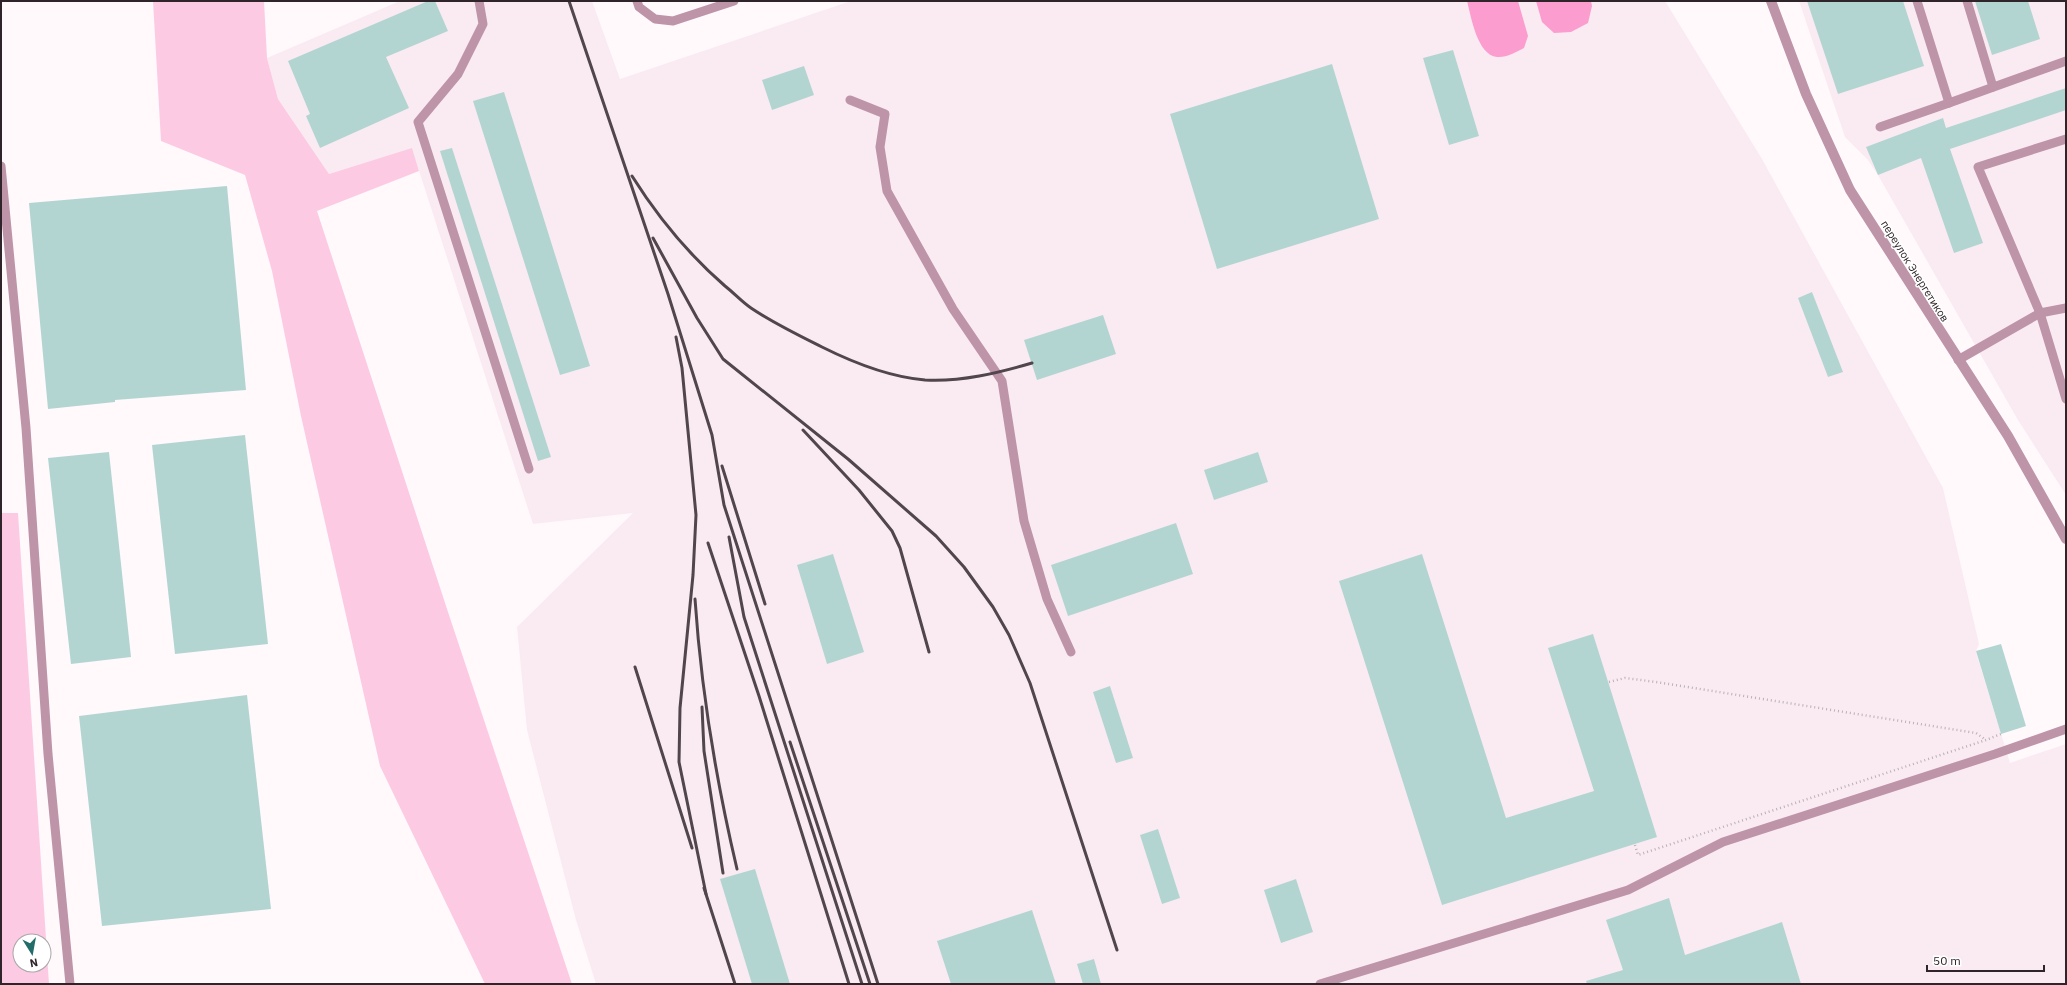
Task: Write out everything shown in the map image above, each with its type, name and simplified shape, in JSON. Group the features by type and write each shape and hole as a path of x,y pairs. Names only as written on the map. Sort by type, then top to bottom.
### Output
{"street":[{"name":"переулок Энергетиков","path":"1771,1 1806,94 1850,190 2008,436 2066,540"}],"lane":[{"path":"479,1 483,24 458,74 418,122 529,468"},
{"path":"637,1 639,7 655,18 673,21 734,1"},
{"path":"1917,1 1949,103"},
{"path":"1967,1 1993,87"},
{"path":"1880,127 2066,61"},
{"path":"850,100 885,114 880,147 887,191 952,309 1002,381 1024,521 1047,598 1071,652"},
{"path":"2066,139 1978,167 2040,313 2066,398"},
{"path":"1,166 26,428 48,754 70,984"},
{"path":"1958,360 2040,313 2066,308"},
{"path":"1320,984 1628,890 1723,842 1995,754 2066,729"}],"path":[{"path":"1609,682 1625,678 1664,683 1976,733 1986,740"},
{"path":"1635,844 1638,855 2001,734"}],"shaded area":[{"path":"153,1 264,1 267,58 278,99 329,174 412,148 419,171 317,211 448,612 572,984 485,984 380,766 301,416 272,271 245,175 161,141"},
{"path":"400,1 592,1 620,79 851,1 1665,1 1762,159 1943,488 1979,644 1976,651 1977,656 2010,763 2066,744 2066,984 596,984 576,920 527,730 517,627 633,513 533,524 412,149 329,174 278,99 267,58"},
{"path":"1467,1 1518,1 1528,36 1524,48 1504,57 1490,55 1484,50 1476,34"},
{"path":"1536,1 1591,1 1592,6 1588,23 1571,32 1554,33 1542,22"},
{"path":"1799,1 2066,1 2066,495 2018,420 1878,175 1868,160 1845,137"},
{"path":"1,513 18,513 46,933 12,933 12,973 48,973 49,984 1,984"}],"building":[{"path":"428,1 435,1 448,31 386,57 409,108 320,148 306,116 310,114 288,61"},
{"path":"1807,1 1903,1 1924,66 1838,94"},
{"path":"1975,1 2028,1 2040,39 1992,55"},
{"path":"1453,50 1479,136 1449,145 1423,58"},
{"path":"1332,64 1379,219 1217,269 1170,114"},
{"path":"804,66 814,95 772,110 762,80"},
{"path":"2066,88 2066,110 1950,149 1983,243 1954,253 1921,158 1878,175 1866,147 1943,118 1946,128"},
{"path":"504,92 590,366 560,375 473,101"},
{"path":"452,148 551,457 538,461 440,151"},
{"path":"227,186 246,390 115,400 115,402 48,409 29,203"},
{"path":"1812,292 1843,372 1828,377 1798,298"},
{"path":"1103,315 1116,354 1037,380 1024,340"},
{"path":"245,435 268,644 175,654 152,445"},
{"path":"109,452 131,657 71,664 48,458"},
{"path":"1258,452 1268,482 1214,500 1204,470"},
{"path":"1176,523 1193,574 1068,616 1051,565"},
{"path":"833,554 864,652 827,664 797,565"},
{"path":"1422,554 1506,818 1594,791 1548,648 1593,634 1657,837 1442,905 1339,581"},
{"path":"2001,644 2026,726 2001,734 1976,651"},
{"path":"1110,686 1133,758 1116,763 1093,692"},
{"path":"247,695 271,909 102,926 79,716"},
{"path":"1158,829 1180,898 1162,904 1140,835"},
{"path":"755,869 790,984 752,984 720,879"},
{"path":"1296,879 1313,932 1281,943 1264,890"},
{"path":"1669,898 1685,955 1782,922 1801,984 1587,984 1586,981 1623,970 1606,920"},
{"path":"1032,910 1056,984 951,984 937,941"},
{"path":"1094,959 1101,984 1083,984 1077,964"}],"railway":[{"path":"569,1 668,294 712,435 724,505 878,984"},
{"path":"632,176 674,235 711,274 751,308 777,324 834,353 859,364 898,376 925,380 952,380 979,376 1032,363"},
{"path":"653,238 697,318 723,359 848,459 936,536 964,567 993,607 1009,635 1030,683 1117,950"},
{"path":"676,337 682,368 696,515 693,575 680,708 679,762 706,894"},
{"path":"803,430 859,490 892,531 900,548 929,652"},
{"path":"722,466 765,604"},
{"path":"729,537 744,617 862,984"},
{"path":"708,543 759,696 849,984"},
{"path":"695,599 701,667 710,734 722,802 737,869"},
{"path":"635,667 692,848"},
{"path":"702,707 704,751 723,873"},
{"path":"790,742 870,984"},
{"path":"704,888 735,984"}]}
